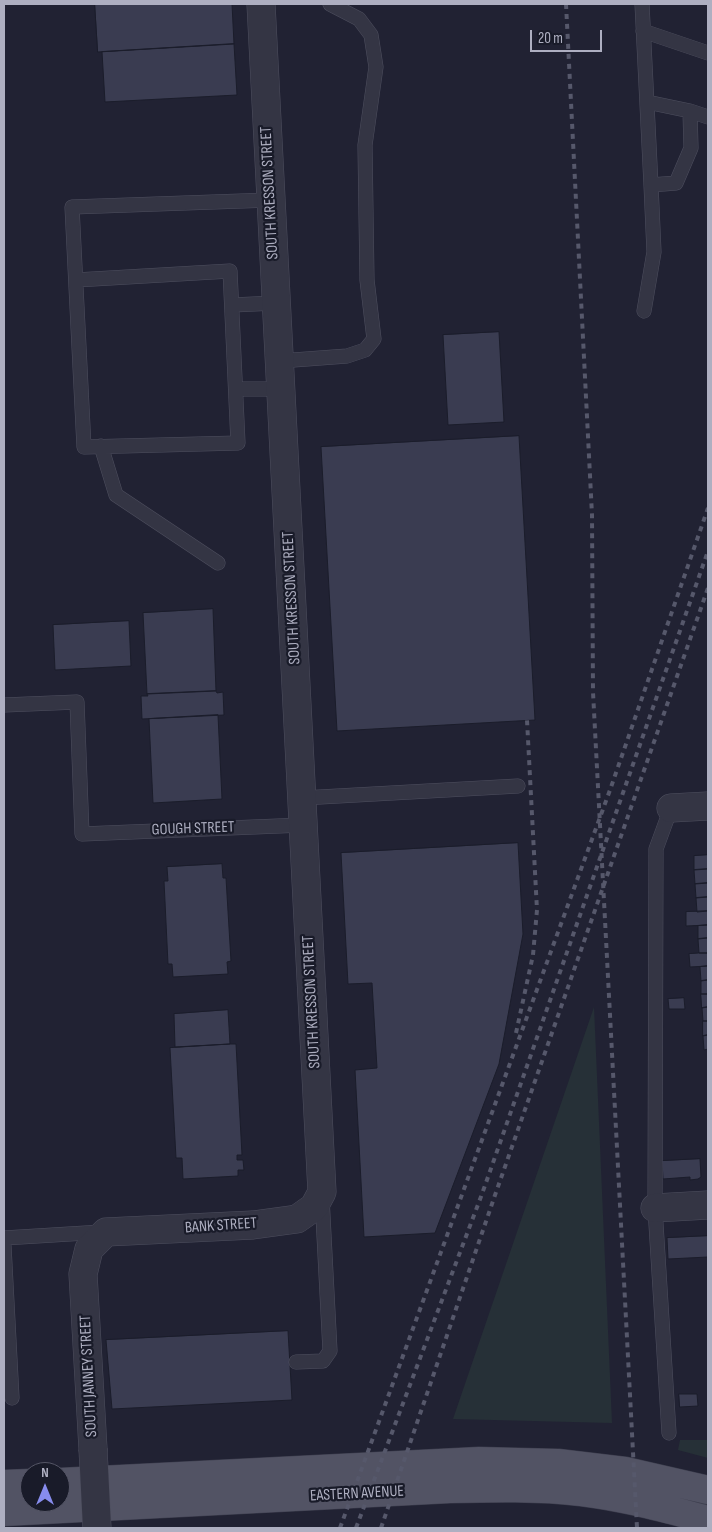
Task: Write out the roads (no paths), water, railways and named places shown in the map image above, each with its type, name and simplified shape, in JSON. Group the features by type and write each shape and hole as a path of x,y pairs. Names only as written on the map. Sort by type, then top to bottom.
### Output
{"main road":[{"name":"EASTERN AVENUE","path":"70,1481 479,1461 558,1463 606,1468 708,1490"},
{"path":"4,1484 20,1483"},
{"name":"EASTERN AVENUE","path":"4,1512 450,1489 519,1488 581,1492 646,1503 708,1520"}],"street":[{"name":"SOUTH KRESSON STREET","path":"261,4 322,1192"},
{"path":"671,808 708,806"},
{"name":"BANK STREET","path":"106,1232 253,1225 297,1219 314,1207 322,1192"},
{"path":"655,1208 708,1205"},
{"name":"SOUTH JANNEY STREET","path":"97,1528 83,1274 89,1249 106,1232"}],"lane":[{"path":"280,360 347,356 364,350 374,339 367,280 365,146 376,67 371,34 359,19 330,4"},
{"path":"642,4 654,252 644,312"},
{"path":"643,31 708,53"},
{"path":"647,102 690,111 708,117"},
{"path":"651,185 676,183 691,148 690,111"},
{"path":"76,280 230,271 238,443 84,447 72,207 270,200"},
{"path":"232,306 276,303"},
{"path":"236,389 281,389"},
{"path":"101,446 116,495 218,563"},
{"name":"GOUGH STREET","path":"4,705 76,702 82,834 304,824"},
{"path":"302,798 518,786"},
{"path":"669,1433 655,1208 656,848 671,808"},
{"path":"296,1362 323,1361 330,1351 322,1192"},
{"path":"4,1238 106,1232"},
{"path":"4,1246 12,1398"}],"railway":[{"path":"566,4 592,515 593,692 637,1528"},
{"path":"340,1528 610,790 708,508"},
{"path":"356,1528 482,1194 708,551"},
{"path":"381,1528 494,1198 708,588"},
{"path":"516,1033 533,955 537,910 527,720"}]}
